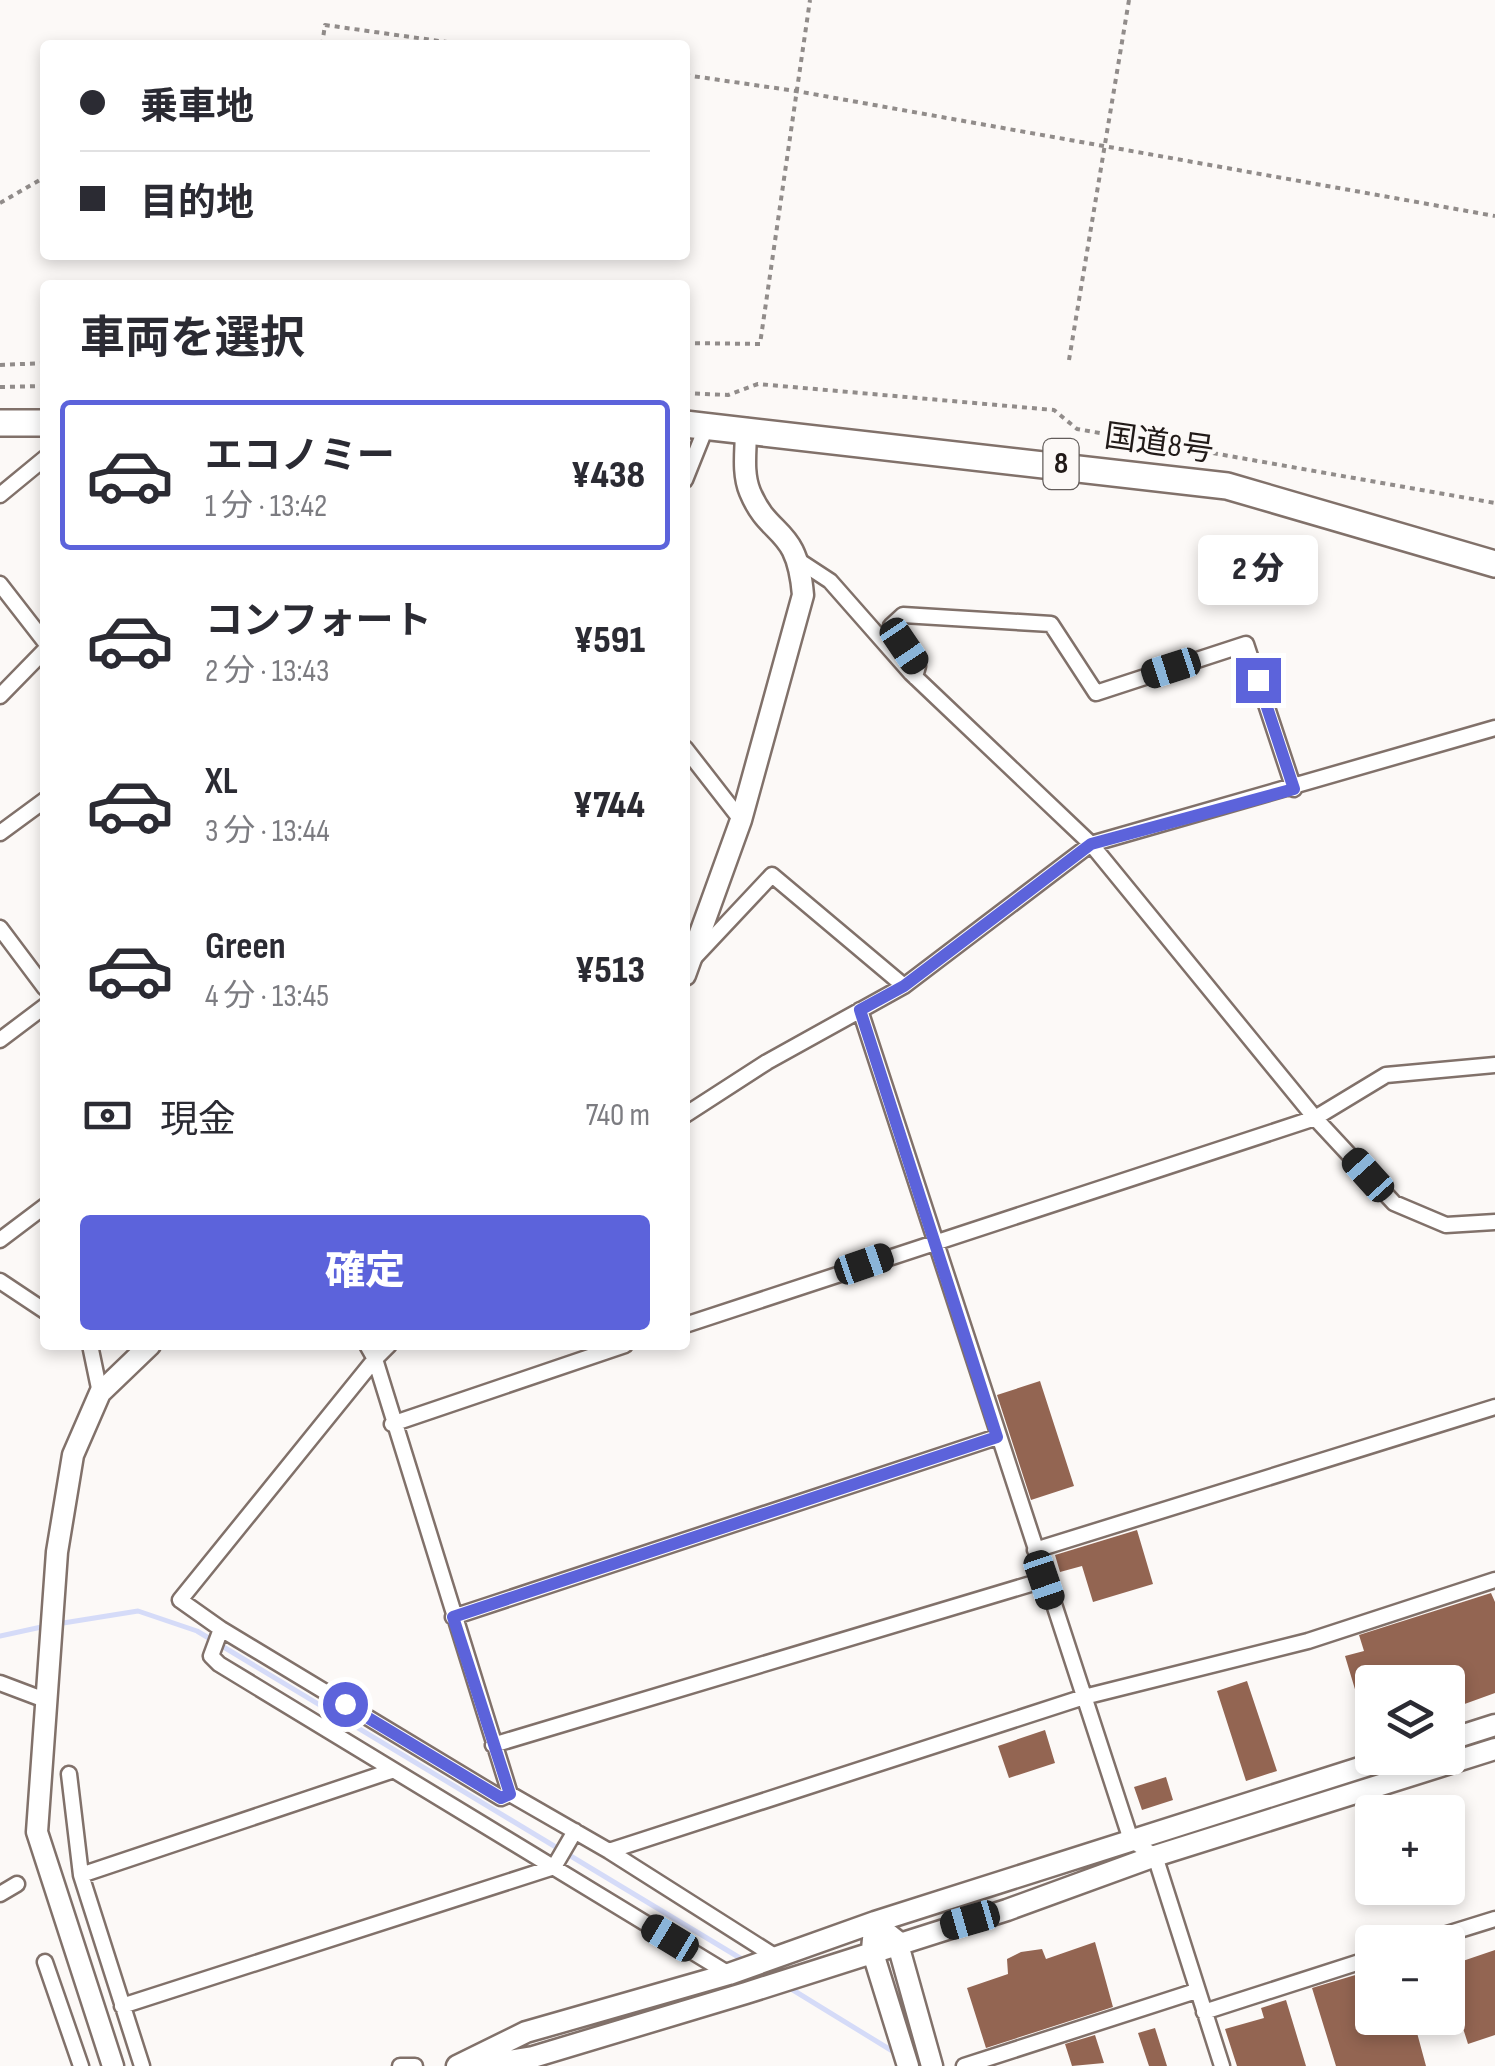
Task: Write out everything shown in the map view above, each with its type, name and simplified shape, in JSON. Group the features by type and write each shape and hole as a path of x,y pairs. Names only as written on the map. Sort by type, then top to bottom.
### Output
{"highway":[{"path":"0,424 40,422"},
{"name":"国道8号","path":"696,425 1227,486 1495,564"}],"street":[{"path":"690,455 696,425"},
{"path":"690,962 741,820 803,595 800,562 792,542 752,498 746,479 746,429"},
{"path":"0,496 40,462"},
{"path":"800,562 830,580 915,677 1091,844 1316,1118 1394,1203 1446,1225 1495,1222"},
{"path":"0,584 40,636"},
{"path":"915,677 918,666 890,626 902,614 1051,624 1096,693 1246,644 1294,789"},
{"path":"0,696 40,655"},
{"path":"690,1112 767,1062 904,986 1091,844 1294,789 1495,728"},
{"path":"690,754 741,820"},
{"path":"2,827 40,803"},
{"path":"690,966 772,875 904,986"},
{"path":"0,928 40,981"},
{"path":"0,1040 40,1010"},
{"path":"860,1010 1130,1840 1155,1856 1222,2066"},
{"path":"690,1323 1316,1118 1386,1075 1495,1065"},
{"path":"0,1240 40,1210"},
{"path":"0,1280 40,1308"},
{"path":"91,1350 100,1393"},
{"path":"114,2066 37,1832 57,1552 73,1455 100,1393 145,1350"},
{"path":"392,1424 610,1350"},
{"path":"371,1352 510,1794 572,1836 609,1850 776,1958"},
{"path":"371,1352 180,1600 220,1631 501,1798 510,1794"},
{"path":"1035,1550 1495,1407"},
{"path":"453,1617 997,1437"},
{"path":"493,1744 1044,1580"},
{"path":"609,1850 1084,1697 1308,1641 1495,1580"},
{"path":"220,1631 212,1649 218,1664 729,1974"},
{"path":"0,1684 44,1700"},
{"path":"1465,1735 1495,1725"},
{"path":"480,2066 533,2058 746,1993 897,1941 1007,1910 1155,1856 1495,1748"},
{"path":"457,2066 526,2032 729,1974 875,1922 1355,1769"},
{"path":"82,1876 391,1771"},
{"path":"69,1774 82,1876 142,2066"},
{"path":"122,2006 555,1865 572,1836"},
{"path":"0,1894 17,1884"},
{"path":"1465,1928 1495,1918"},
{"path":"875,1922 897,1941 931,2062"},
{"path":"875,1922 872,1950 908,2066"},
{"path":"44,1962 81,2066"},
{"path":"1204,2012 1355,1963"},
{"path":"964,2066 1196,1991"},
{"path":"400,2066 416,2066"}],"path":[{"path":"690,342 760,344 810,0"},
{"path":"1069,360 1129,0"},
{"path":"323,40 325,25 432,40"},
{"path":"690,77 796,91 1107,150 1495,216"},
{"path":"0,203 40,180"},
{"path":"0,365 40,364"},
{"path":"690,393 728,395 758,384 1054,410 1077,429 1495,504"},
{"path":"0,386 40,386"}],"building":[{"path":"1040,1381 1074,1486 1031,1500 997,1395"},
{"path":"1137,1530 1153,1584 1093,1602 1082,1566 1060,1572 1055,1555"},
{"path":"1491,1593 1495,1602 1495,1693 1465,1704 1465,1665 1355,1665 1355,1689 1345,1656 1364,1651 1359,1635"},
{"path":"1247,1681 1277,1771 1246,1781 1217,1691"},
{"path":"1045,1730 1055,1763 1009,1778 998,1746"},
{"path":"1166,1777 1173,1800 1142,1810 1134,1787"},
{"path":"1095,1942 1113,2007 986,2048 967,1988 1008,1974 1007,1959 1021,1952 1042,1949 1046,1959"},
{"path":"1495,1950 1495,2035 1468,2044 1465,2035 1465,1960"},
{"path":"1355,1975 1355,2035 1418,2035 1426,2066 1336,2066 1312,1988"},
{"path":"1286,2000 1306,2066 1237,2066 1225,2029 1264,2018 1261,2008"},
{"path":"1155,2028 1167,2066 1149,2066 1138,2033"},
{"path":"1095,2035 1104,2063 1072,2066 1065,2044"}],"waterway":[{"path":"57,1624 138,1611 197,1631 745,1961"},
{"path":"0,1636 46,1626"},
{"path":"788,1987 894,2052"}],"route":[{"path":"345,1704 501,1798 510,1794 453,1617 997,1437 860,1010 904,986 1091,844 1188,814 1294,789 1258,680"}]}
